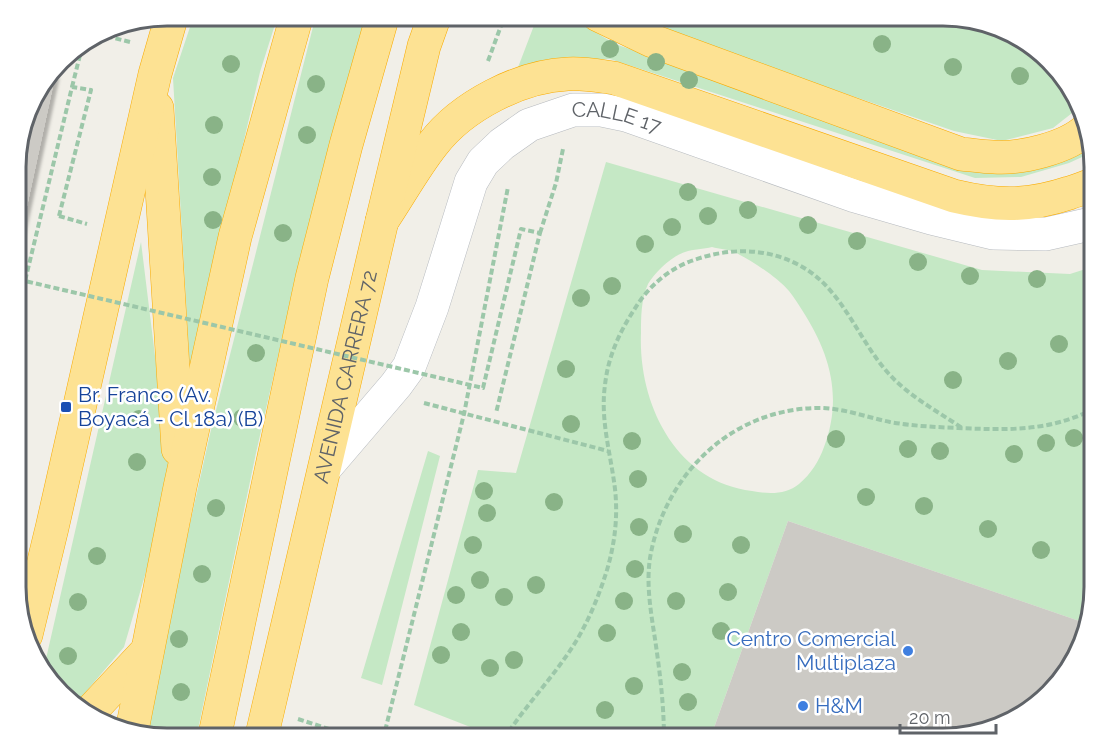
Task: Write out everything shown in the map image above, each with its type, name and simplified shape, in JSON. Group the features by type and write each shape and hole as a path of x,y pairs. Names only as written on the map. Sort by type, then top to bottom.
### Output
{"highway":[{"path":"30,620 155,74 169,26"},
{"path":"133,725 180,488 235,237 294,26"},
{"path":"216,728 312,278 380,26"},
{"name":"AVENIDA CARRERA 72","path":"264,724 382,221 424,46 431,26"},
{"path":"621,26 650,40 961,154 996,158 1030,153 1058,146 1080,133"},
{"path":"155,74 180,488"},
{"path":"382,221 433,143 452,124 488,97 520,84 548,76 567,74 614,78 954,196 979,202 1018,204 1053,198 1084,187"},
{"path":"237,627 246,728"},
{"path":"94,708 147,651"}],"street":[{"name":"CALLE 17","path":"325,468 409,367 432,307 471,182 483,162 502,144 530,125 573,110 602,111 626,116 855,196 993,233 1046,234 1084,225"}],"path":[{"path":"488,97 483,75 501,26"},
{"path":"26,277 80,56"},
{"path":"59,216 91,90 72,87"},
{"path":"386,728 464,414 508,192 510,170 502,144"},
{"path":"495,421 540,233 556,183"},
{"path":"26,281 483,388 521,229 540,233"},
{"path":"511,728 568,653 597,600 615,541 615,488 604,411 609,360 621,331 646,291 667,274 687,262 707,255 732,251 755,251 798,264 817,277 834,294 872,353 891,376 911,394 962,428"},
{"path":"389,393 608,451"},
{"path":"664,728 662,686 649,592 650,560 656,532 665,508 691,466 723,439 747,425 795,410 834,408 893,423 962,428 1027,429 1058,423 1084,412"},
{"path":"264,724 290,728"}],"green space":[{"path":"190,26 275,26 260,72 190,370 173,78"},
{"path":"313,26 363,26 304,242 256,453 198,728 145,726 210,434"},
{"path":"534,26 585,26 615,44 941,154 1082,142 1084,156 1021,177 975,178 610,59 576,60 517,70"},
{"path":"657,26 953,26 971,28 1006,40 1029,55 1061,88 1074,112 1053,128 1002,141 954,131 683,38"},
{"path":"606,162 982,270 1070,274 1084,270 1084,597 1080,621 788,521 714,728 473,728 414,705 478,470 516,473","holes":["712,247 732,251 763,269 789,291 812,326 831,376 833,411 822,452 814,467 803,480 794,488 783,492 752,491 725,485 702,472 683,456 667,435 655,412 646,386 642,360 641,315 648,284 664,265 680,254"]},
{"path":"141,242 171,486 124,647 80,698 60,681 46,660"},
{"path":"428,451 440,456 382,685 361,678"}],"building":[{"path":"54,83 26,211 26,166 30,130 44,96"},
{"name":"Centro Comercial Multiplaza","path":"788,521 1080,621 1066,658 1043,687 1022,705 998,718 980,724 944,728 714,728"}],"place":[{"name":"Br. Franco (Av. Boyacá - Cl 18a) (B)","path":"66,407"},
{"name":"Centro Comercial Multiplaza","path":"908,651"},
{"name":"H&M","path":"803,706"}]}
